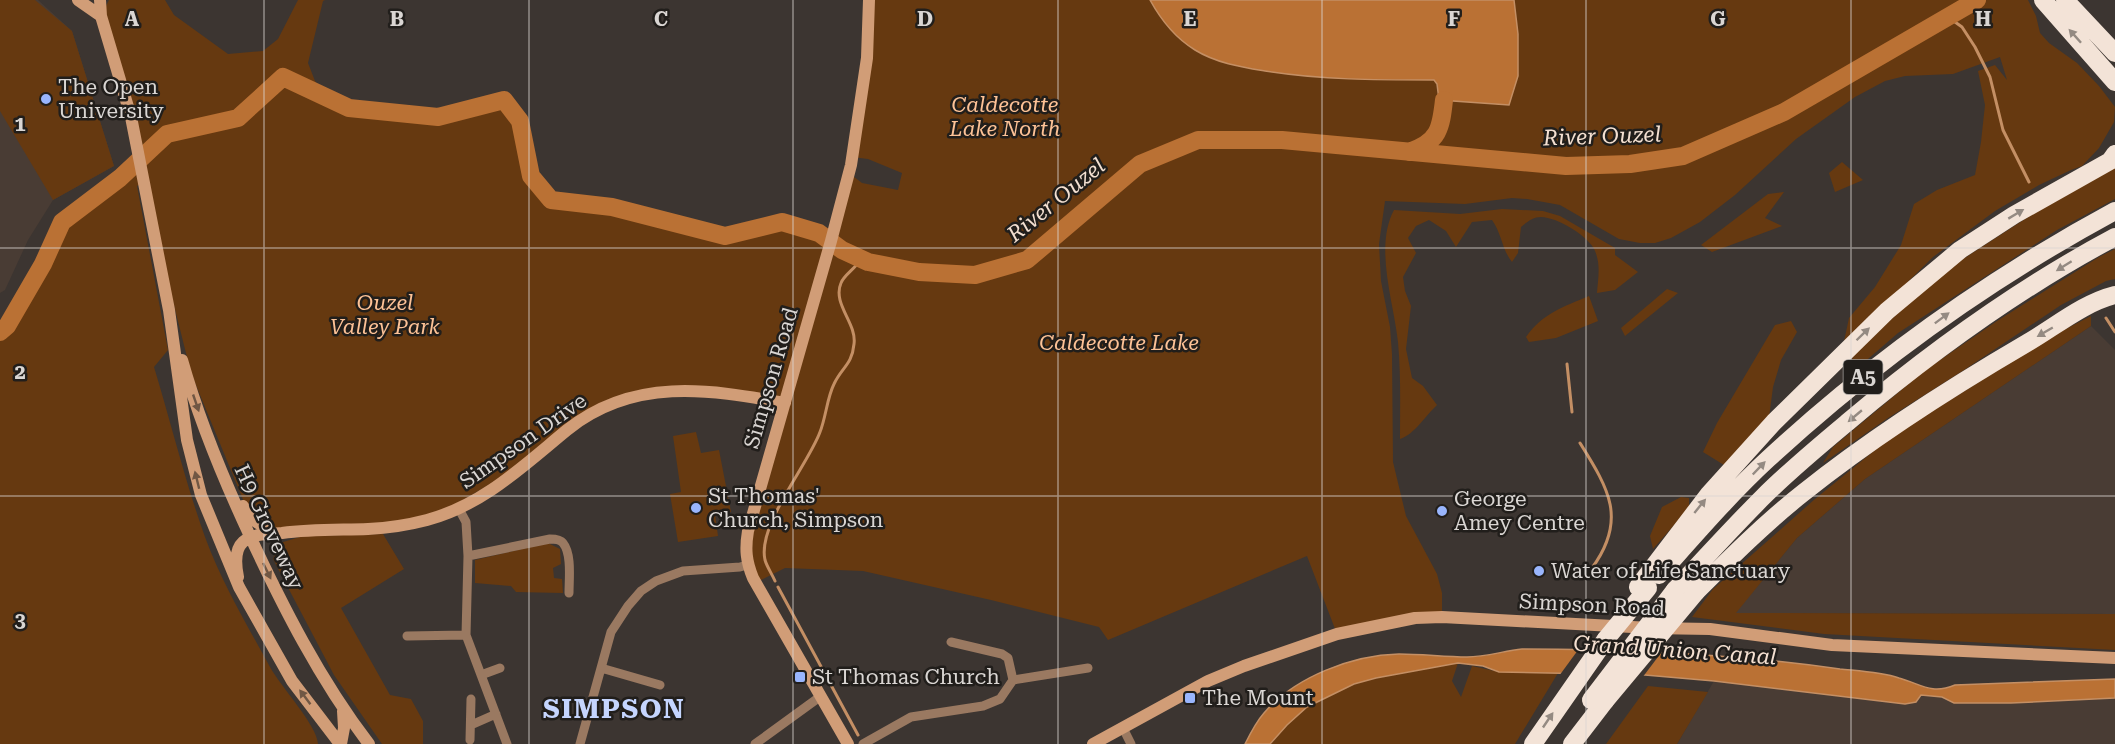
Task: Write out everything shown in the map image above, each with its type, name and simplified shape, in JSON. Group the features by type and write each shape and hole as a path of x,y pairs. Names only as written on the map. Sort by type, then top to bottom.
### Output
{"highway":[{"path":"2043,0 2115,82"},
{"path":"2065,0 2115,53"},
{"path":"1643,587 1663,552 1724,478 1774,422 1887,310 1959,250 2014,215 2110,161 2115,153"},
{"name":"A5","path":"1533,744 1643,587 1767,460 1867,374 1949,313 2015,269 2115,212"},
{"name":"A5","path":"1563,744 1598,700 1675,590 1764,495 1810,453 1892,385 1961,333 2025,290 2115,237"},
{"path":"1572,744 1598,700 1696,592 1751,538 1803,493 1866,446 1960,382 2081,310 2115,295"}],"street":[{"path":"78,0 101,16"},
{"name":"H9 Groveway","path":"100,0 101,16 131,117 169,310 187,441 201,495 239,587 292,681 341,744"},
{"name":"Simpson Road","path":"848,744 755,583 747,565 745,549 748,531 827,255 850,165 867,58 869,0"},
{"name":"H9 Groveway","path":"169,310 185,371 207,435 227,487 256,550 296,630 342,707 369,744"},
{"name":"Simpson Drive","path":"251,537 295,530 369,529 398,526 430,519 459,509 497,487 570,428 609,405 628,398 666,390 688,390 744,395 785,403"},
{"path":"207,435 222,458 244,509 251,518 277,533"},
{"path":"459,509 466,522 468,556 466,635 507,744"},
{"name":"Simpson Drive","path":"256,550 277,533"},
{"path":"217,536 256,550"},
{"path":"239,587 237,565 240,546 251,537"},
{"path":"468,556 550,539 558,540 564,544 568,554 569,593"},
{"path":"579,744 611,632 628,606 656,581 683,571 747,565"},
{"name":"Simpson Road","path":"1093,744 1208,681 1244,666 1337,634 1415,618 1442,617 1651,628 1710,628 1832,645 2115,658"},
{"path":"407,636 466,635"},
{"path":"951,642 1002,654 1008,658 1013,680"},
{"path":"481,675 500,668"},
{"path":"601,668 660,685"},
{"path":"863,744 911,717 983,706 1000,699 1013,680 1088,668"},
{"path":"755,744 821,696"},
{"path":"470,740 471,699"},
{"path":"341,744 344,719 342,707"},
{"path":"471,724 496,714"},
{"path":"1123,728 1131,744"}],"shaded area":[{"name":"The Open University","path":"0,0 38,0 72,31 114,166 53,200 28,240 5,290 0,293"},
{"path":"1150,0 1514,0 1518,34 1518,76 1509,105 1439,100 1437,84 1434,80 1328,78 1238,66 1211,58 1181,40 1169,28"},
{"path":"2091,326 2115,350 2115,614 1735,613 1797,538 1865,479"},
{"path":"1522,649 1642,651 1721,656 1877,673 1933,689 1955,685 2115,679 2115,698 1954,703 1942,697 1921,695 1916,702 1905,704 1714,681 1645,675 1499,672 1483,666 1458,663 1354,684 1307,707 1270,744 1245,744 1258,720 1277,700 1326,670 1381,655 1474,657"},
{"path":"1714,681 1905,704 1920,695 2011,703 2115,698 2115,744 1677,744"}],"green space":[{"name":"The Open University","path":"0,0 35,0 72,31 114,166 53,200 0,111"},
{"path":"109,0 165,0 174,15 228,54 263,51 278,39 298,0 325,0 308,63 315,81 329,99 349,108 438,117 504,100 520,121 531,176 551,200 612,207 725,236 782,222 819,233 831,241 849,173 862,183 898,190 902,173 868,159 852,157 869,0 2028,0 2036,16 2040,33 2049,43 2077,63 2115,107 2114,122 2099,148 2082,166 2039,185 1995,211 1933,257 1843,346 1849,318 1875,287 1901,245 1914,204 1937,190 1975,175 1985,105 1978,71 1995,65 2007,80 2000,57 1953,74 1905,76 1885,81 1855,97 1796,139 1735,195 1700,222 1671,238 1655,243 1619,239 1560,205 1527,199 1512,198 1465,204 1385,201 1379,244 1381,281 1390,327 1392,354 1393,462 1406,516 1437,574 1442,593 1442,617 1337,634 1307,556 1108,640 1099,627 863,571 785,568 755,583 745,549 785,403 688,390 609,405 530,461 430,519 283,533 256,516 244,502 191,373 143,182 137,186 168,350 154,367 191,495 205,537 227,587 270,667 312,727 318,744 0,744 0,332 7,326 43,264 62,222 139,160 101,16"},
{"path":"1842,162 1863,180 1835,192 1829,173"},
{"path":"2115,167 2115,199 2057,230 1898,333 1846,378 1853,356 1935,277 2061,196"},
{"path":"1784,192 1765,218 1782,226 1712,252 1701,245 1768,194"},
{"path":"1502,209 1543,211 1560,216 1615,248 1615,255 1638,272 1615,290 1597,293 1598,262 1592,246 1580,234 1548,218 1535,218 1521,227 1518,253 1512,262 1492,220 1472,222 1456,247 1446,231 1429,220 1416,226 1408,238 1416,253 1403,277 1411,306 1406,349 1412,378 1423,386 1437,405 1415,429 1400,439 1398,342 1385,258 1388,225 1394,210 1460,214"},
{"path":"2115,249 2115,279 2106,281 2061,305 1823,463 1833,447 1924,371 1997,321"},
{"path":"1667,289 1678,293 1625,336 1621,328"},
{"path":"1589,296 1598,321 1556,338 1529,342 1526,337 1539,322 1562,307"},
{"path":"2091,316 2091,326 1865,479 1797,538 1736,613 2115,614 2115,650 1824,634 1692,617 1713,589 1815,499 1891,437 2054,335"},
{"path":"1791,321 1797,332 1781,360 1773,387 1769,418 1724,465 1703,452 1717,423 1775,325"},
{"path":"696,432 701,453 719,450 731,512 715,514 718,536 678,542 670,494 681,492 673,436"},
{"path":"1681,497 1689,498 1689,508 1653,549 1650,536 1662,507"},
{"path":"383,534 404,569 341,608 390,695 411,699 423,721 423,744 382,744 334,675 273,559 280,543 303,536"},
{"path":"548,543 560,549 561,564 553,568 554,578 562,579 563,593 516,592 511,586 475,583 475,560"},
{"path":"1458,663 1452,681 1461,697 1472,666 1499,672 1558,673 1515,744 1270,744 1287,724 1307,707 1342,689 1399,673"},
{"path":"1648,686 1708,692 1677,744 1606,744"}],"pier":[{"path":"1581,646 1664,649 1642,678 1559,676"}],"waterway":[{"name":"River Ouzel","path":"0,332 7,326 43,264 62,222 120,178 167,134 238,118 283,77 349,108 438,117 504,100 520,121 531,176 551,200 612,207 725,236 782,222 819,233 842,250 868,262 919,272 975,275 1027,260 1140,164 1198,140 1282,140 1566,166 1630,164 1683,156 1784,112 1977,0"},
{"path":"1948,17 1962,27 1990,77 2003,130 2029,182"},
{"path":"1409,152 1427,144 1437,133 1444,100"},
{"path":"775,581 765,560 765,546 769,530 785,495 814,446 832,389 851,357 854,336 842,306 839,291 842,280 861,259"},
{"path":"2106,318 2115,332"},
{"path":"1567,364 1572,412"},
{"path":"1580,443 1606,489 1610,504 1609,534 1592,568"},
{"path":"778,587 858,735"}],"place":[{"name":"The Open University","path":"46,99"},
{"name":"St Thomas' Church, Simpson","path":"696,508"},
{"name":"George Amey Centre","path":"1442,511"},
{"name":"Water of Life Sanctuary","path":"1539,571"},
{"name":"St Thomas Church","path":"800,677"},
{"name":"The Mount","path":"1190,698"}],"district":[{"name":"SIMPSON","path":"614,709"}],"park label":[{"name":"Caldecotte Lake North","path":"1005,117"},
{"name":"Ouzel Valley Park","path":"385,315"},
{"name":"Caldecotte Lake","path":"1119,343"}],"water label":[{"name":"Grand Union Canal","path":"1675,650"}]}
